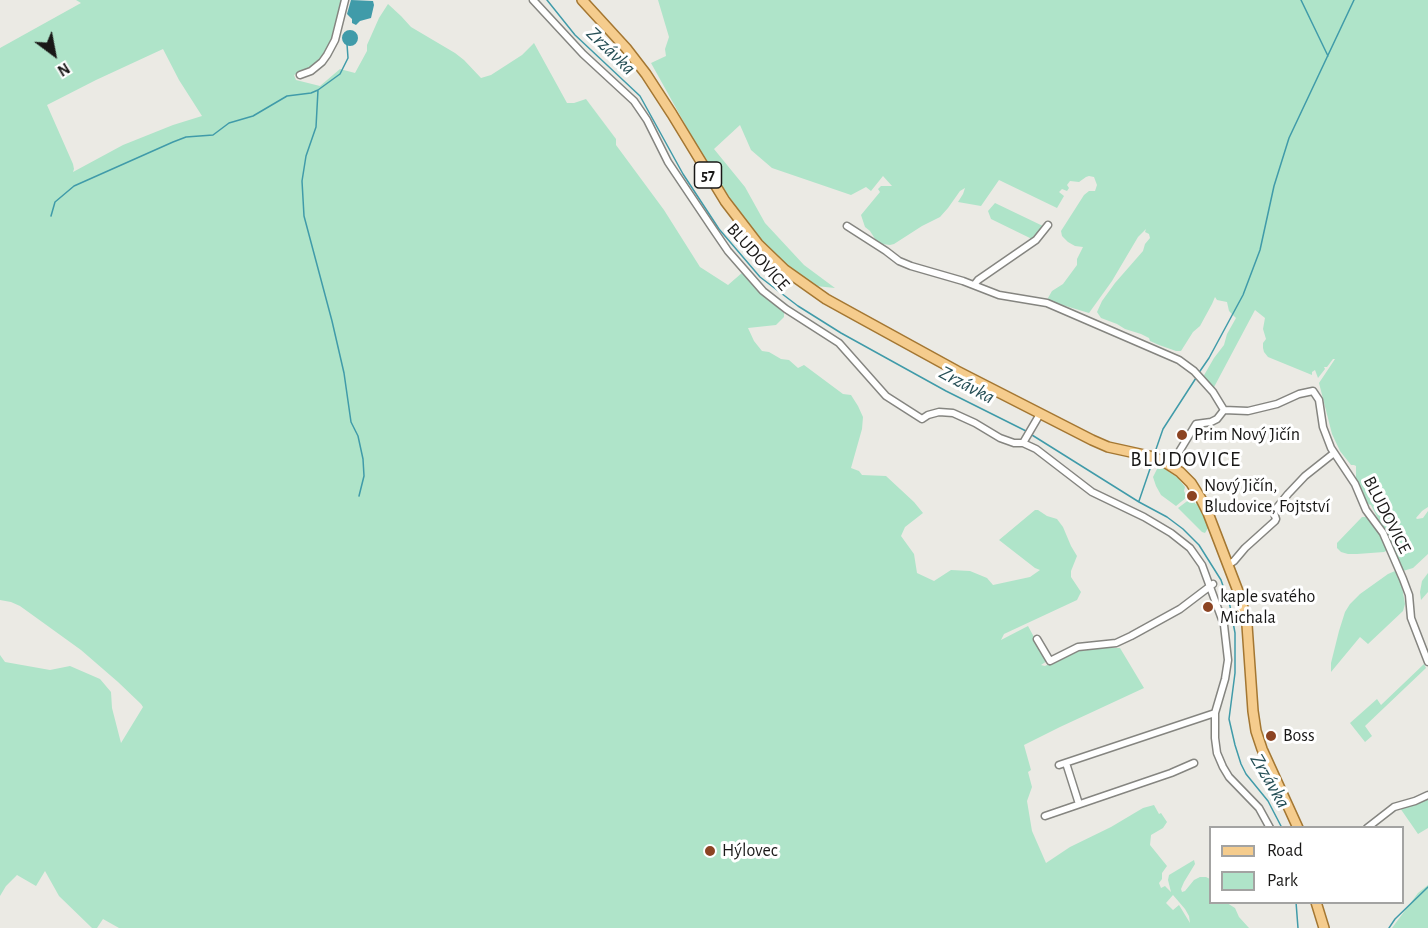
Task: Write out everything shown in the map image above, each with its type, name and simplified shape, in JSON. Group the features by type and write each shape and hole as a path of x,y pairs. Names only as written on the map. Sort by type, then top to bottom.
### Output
{"main road":[{"name":"57","path":"582,0 626,48 646,74 725,201 750,234 792,276 826,299 899,341 1040,414 1102,445 1153,457 1171,465 1186,478 1198,492 1208,513 1238,589 1246,615 1253,711 1258,737 1297,826"},
{"path":"1316,904 1324,928"}],"street":[{"path":"300,75 311,71 327,55 335,40 345,0"},
{"name":"BLUDOVICE","path":"533,0 583,54 634,101 647,120 668,162 713,229 728,251 763,291 838,343 886,396 922,419 939,412 953,413 1000,438 1014,443 1024,441 1092,492 1171,533 1190,548 1202,565 1211,585 1224,625 1228,660 1215,714 1217,753 1223,767 1237,787 1259,808 1269,826"},
{"path":"974,285 1036,240 1048,225"},
{"path":"847,226 910,266 999,295 1047,303 1179,360 1194,371 1213,392 1224,410"},
{"name":"BLUDOVICE","path":"1171,465 1196,424 1218,419 1224,410 1248,411 1277,404 1299,394 1313,391 1318,400 1323,427 1331,448 1351,476 1366,510 1383,532 1403,579 1412,618 1428,662"},
{"path":"1024,441 1040,414"},
{"path":"1228,565 1275,521 1274,511 1290,491 1334,453"},
{"path":"1037,639 1050,661 1078,647 1116,643 1180,609 1211,585"},
{"path":"1079,804 1063,764 1215,714"},
{"path":"1045,816 1194,763"},
{"path":"1369,826 1391,808 1428,795"}],"green space":[{"path":"76,0 342,0 333,37 322,58 312,67 294,75 296,80 320,86 340,69 355,73 367,51 367,45 379,18 388,4 411,27 455,53 481,78 491,75 522,55 534,43 567,103 586,99 616,139 616,145 664,210 700,267 728,285 743,272 784,313 784,317 776,325 748,328 762,351 789,360 798,368 804,365 843,394 851,395 863,417 851,468 862,475 886,476 923,513 905,527 901,536 914,554 917,573 934,581 951,570 970,571 987,578 993,585 1030,577 1040,570 999,540 1035,510 1057,519 1063,527 1077,556 1071,577 1081,592 1077,600 1004,634 1001,640 1028,626 1047,661 1041,665 1045,666 1074,652 1099,648 1120,648 1144,688 1024,745 1031,770 1028,772 1032,787 1027,801 1032,831 1046,863 1070,847 1143,808 1154,805 1167,822 1163,828 1151,835 1150,845 1167,866 1159,883 1161,888 1165,886 1171,892 1169,875 1194,860 1195,864 1184,882 1182,892 1200,877 1209,878 1209,904 1229,904 1235,908 1239,917 1249,928 119,928 103,919 97,928 92,928 59,896 45,871 36,886 17,875 0,896 0,655 5,662 50,670 70,666 100,679 111,692 112,708 121,743 143,707 81,650 20,606 0,600 0,48 81,3","holes":["163,49 202,116 123,145 73,172 73,164 47,105","1173,895 1185,909 1190,923 1179,905 1173,910 1166,903"]},
{"path":"658,0 1428,0 1428,507 1416,518 1423,518 1428,511 1428,554 1413,568 1403,571 1392,549 1394,547 1371,505 1365,503 1356,480 1356,466 1351,465 1340,451 1332,434 1319,383 1335,359 1324,367 1325,369 1318,378 1315,370 1312,375 1268,357 1263,348 1266,339 1263,329 1265,318 1255,310 1213,389 1203,377 1224,345 1236,318 1229,311 1227,302 1217,300 1215,297 1200,326 1193,332 1181,351 1159,345 1141,334 1101,318 1097,312 1102,301 1143,251 1150,238 1145,232 1146,229 1138,237 1112,281 1089,313 1049,301 1048,298 1052,291 1063,284 1077,265 1077,259 1083,247 1068,242 1062,236 1061,231 1084,195 1089,191 1095,191 1097,185 1094,177 1086,177 1079,182 1070,181 1067,191 1062,189 1059,192 1064,196 1057,208 999,180 981,206 958,202 965,188 960,191 940,217 894,244 882,244 877,242 865,227 861,215 880,192 878,189 881,186 892,186 883,176 871,191 866,187 851,195 772,168 751,150 740,125 714,149 745,187 765,223 804,265 835,288 816,286 789,268 761,241 711,171 651,63 666,56 665,49 669,37"},
{"path":"995,203 1045,227 1034,240 991,219 988,211"},
{"path":"1159,465 1178,478 1185,487 1187,497 1176,506 1161,495 1156,486 1153,477"},
{"path":"1190,499 1195,504 1197,503 1203,515 1208,528 1205,533 1178,508"},
{"path":"1362,517 1368,517 1388,550 1348,554 1337,548 1337,543"},
{"path":"1395,571 1402,586 1405,604 1403,611 1368,644 1360,637 1331,672 1339,631 1350,604 1360,594"},
{"path":"1428,573 1428,592 1421,600 1422,581"},
{"path":"1424,664 1426,668 1365,726 1372,736 1365,742 1350,723 1377,699 1381,705"},
{"path":"1428,799 1428,828 1418,834 1400,808"},
{"path":"1428,885 1428,928 1392,928 1418,893"}],"water":[{"path":"351,0 373,1 371,18 360,21 356,25 352,23 352,19 347,14"},
{"path":"350,30 358,38 350,46 342,38"}],"waterway":[{"name":"Zrzávka","path":"547,0 575,35 640,96 683,174 719,229 760,277 798,306 841,333 946,391 1028,432"},
{"path":"1301,0 1328,56"},
{"path":"1198,374 1243,295 1260,250 1274,186 1289,138 1354,0"},
{"path":"347,44 348,58 340,74 318,90 316,127 306,156 302,181 304,216 344,373 351,422 358,436 363,459 364,476 359,496"},
{"path":"51,216 55,202 74,186 186,137 213,135 229,123 253,116 287,96 318,90"},
{"path":"1154,455 1163,429 1196,378"},
{"name":"Zrzávka","path":"1032,435 1167,517 1199,545 1221,580 1230,606 1235,633 1235,673 1229,719 1235,745 1246,774 1268,801 1281,826"},
{"path":"1139,501 1152,463"},
{"path":"1389,928 1395,919 1428,887"},
{"name":"Zrzávka","path":"1296,904 1298,928"}],"place":[{"name":"Prim Nový Jičín","path":"1182,435"},
{"name":"Nový Jičín, Bludovice, Fojtství","path":"1192,496"},
{"name":"kaple svatého Michala","path":"1208,607"},
{"name":"Boss","path":"1271,736"},
{"name":"Hýlovec","path":"710,851"}],"district":[{"name":"BLUDOVICE","path":"1186,460"}]}
